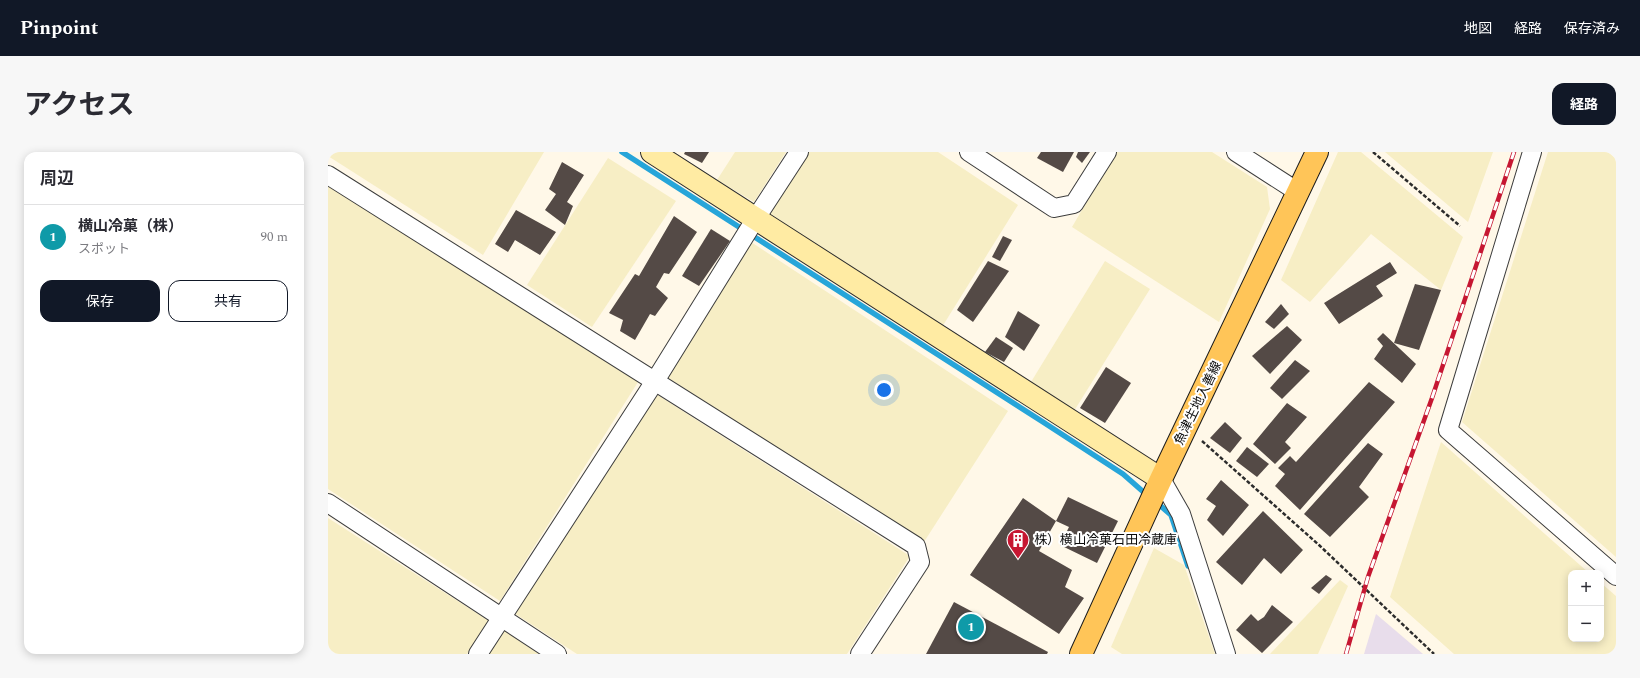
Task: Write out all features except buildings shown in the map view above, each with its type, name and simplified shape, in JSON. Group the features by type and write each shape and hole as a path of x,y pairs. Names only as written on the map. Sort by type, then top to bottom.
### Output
{"main road":[{"name":"魚津生地入善線","path":"1081,654 1161,479 1317,152"}],"street":[{"path":"478,654 655,381 756,218 799,152"},
{"path":"969,152 1054,208 1074,204 1107,152"},
{"path":"1236,152 1298,192"},
{"path":"1532,152 1448,430 1616,576"},
{"path":"664,155 756,218 1161,479 1181,514 1226,654"},
{"path":"328,175 916,546 920,562 860,654"},
{"path":"328,503 557,654"}],"path":[{"path":"1373,152 1460,226"},
{"path":"1187,427 1319,545 1434,654"}],"shaded area":[{"path":"328,152 544,152 483,255 328,156"},
{"path":"735,152 786,152 754,202 717,180"},
{"path":"808,152 938,152 1018,205 942,327 768,214"},
{"path":"1116,152 1212,152 1267,187 1270,209 1219,322 1072,227"},
{"path":"1338,152 1361,152 1463,237 1441,290 1371,234 1310,302 1281,280"},
{"path":"1385,152 1493,152 1468,222"},
{"path":"1548,152 1608,152 1616,159 1616,557 1462,422"},
{"path":"608,158 676,201 592,327 527,285"},
{"path":"328,185 638,382 500,601 328,489"},
{"path":"751,242 1008,411 924,542 667,377"},
{"path":"1105,261 1150,289 1074,411 1031,382"},
{"path":"656,394 910,556 847,654 577,654 514,613"},
{"path":"1441,442 1586,570 1568,570 1568,642 1604,642 1604,586 1616,596 1616,650 1612,654 1454,654 1390,597"},
{"path":"328,518 489,621 467,654 328,654"},
{"path":"1154,548 1184,565 1215,654 1122,654 1111,647"},
{"path":"1340,580 1348,586 1318,654 1270,654"},
{"path":"1376,614 1423,654 1364,654"},
{"path":"503,630 539,654 487,654"}],"waterway":[{"path":"622,152 1123,474 1148,496"},
{"path":"1155,501 1171,515 1188,566"}],"railway":[{"path":"1346,654 1368,577 1432,398 1514,152"}],"place":[{"name":"株）横山冷菓石田冷蔵庫","path":"1018,560"},
{"name":"横山冷菓（株）","path":"971,627"}]}
